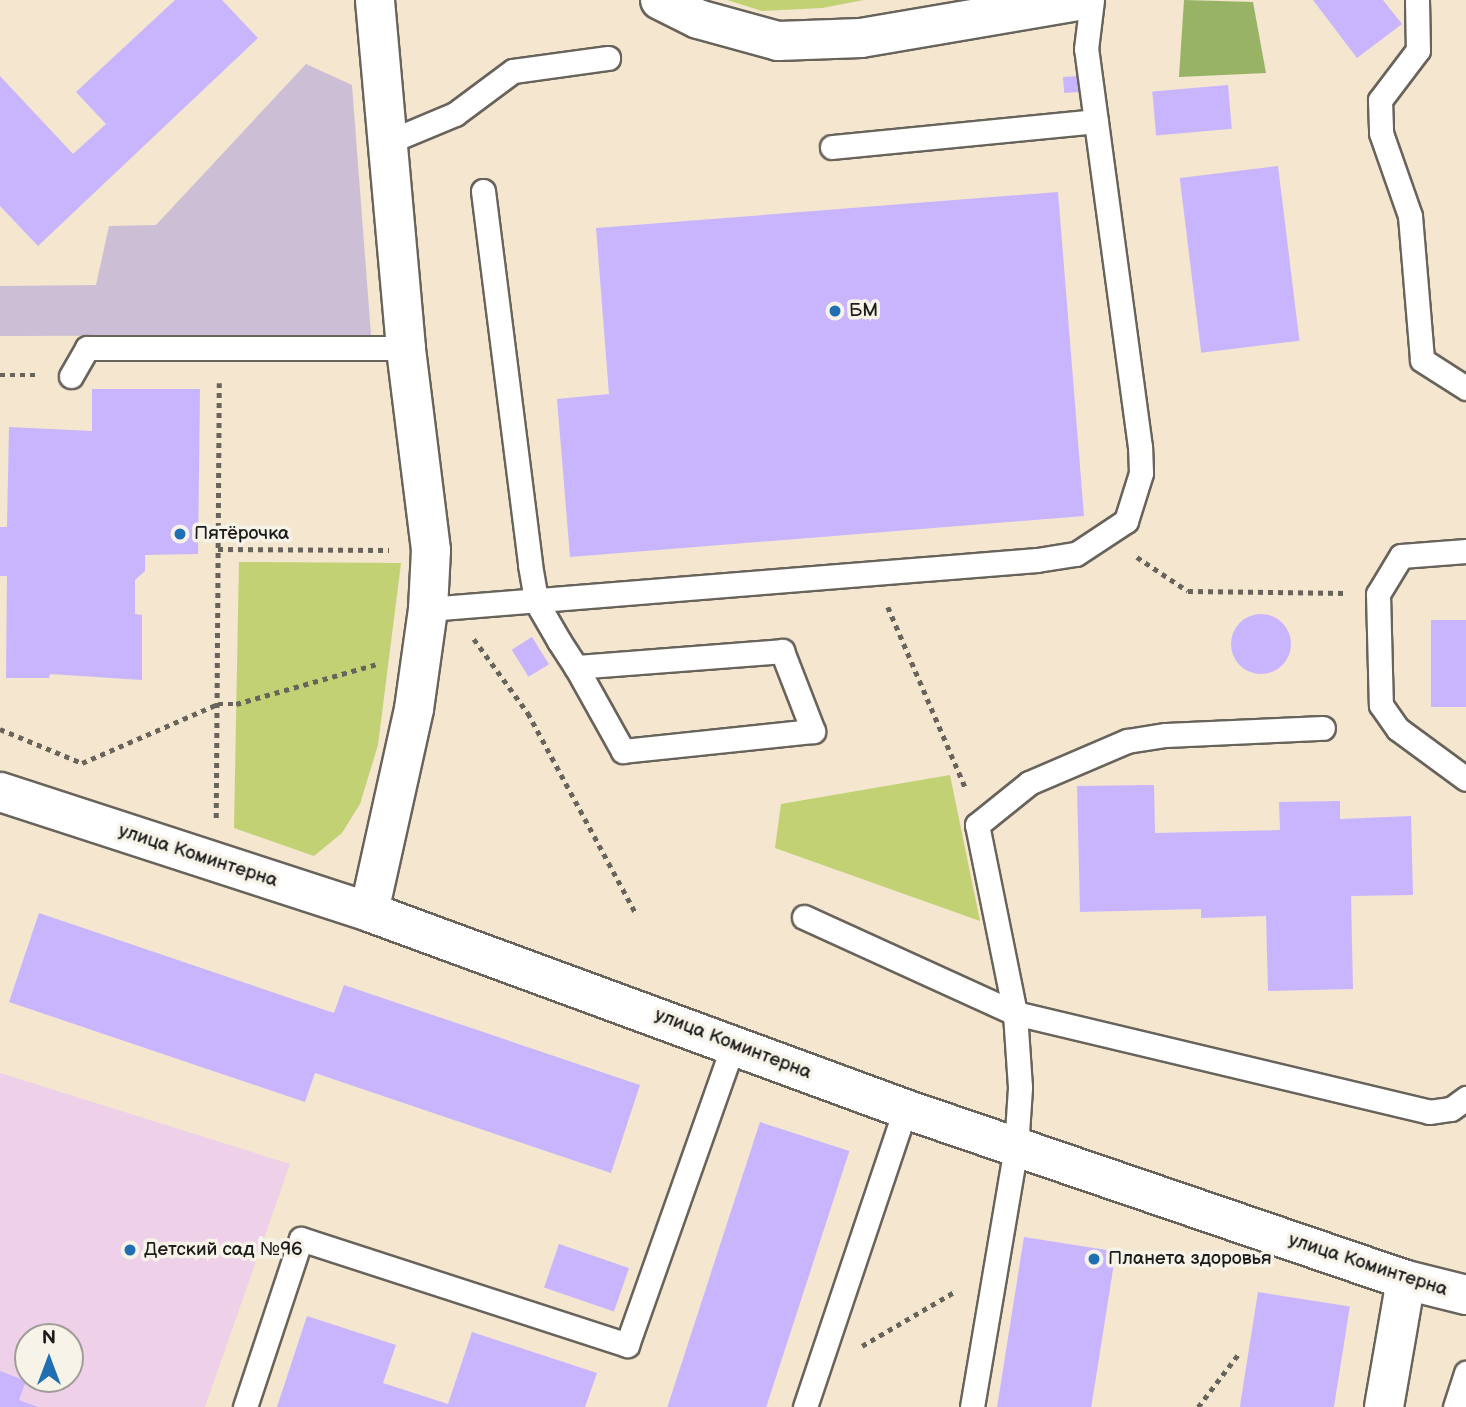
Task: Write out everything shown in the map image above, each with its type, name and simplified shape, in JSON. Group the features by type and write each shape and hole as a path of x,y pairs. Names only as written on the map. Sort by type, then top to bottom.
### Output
{"street":[{"path":"369,912 414,709 440,609 406,348 375,0"},
{"path":"660,0 698,19 778,41 860,38 1084,0"},
{"name":"улица Коминтерна","path":"0,792 369,912 734,1043 905,1110 1406,1280 1466,1295"},
{"path":"1384,1407 1406,1280"}],"lane":[{"path":"440,609 537,603 1050,558 1076,554 1108,537 1126,521 1141,473 1086,49 1091,0"},
{"path":"1417,0 1418,50 1380,100 1381,133 1410,216 1422,360 1466,388"},
{"path":"388,142 455,114 513,71 608,58"},
{"path":"832,146 1096,121"},
{"path":"483,191 537,603 623,751 814,732 782,650 576,667"},
{"path":"71,376 87,348 406,348"},
{"path":"1466,551 1401,556 1378,594 1381,705 1398,729 1466,779"},
{"path":"972,1407 1016,1148 1020,1087 1016,1013 977,825 1029,783 1127,741 1166,734 1323,728"},
{"path":"804,917 1016,1013 1430,1112 1451,1110 1466,1098"},
{"path":"245,1407 301,1239 626,1345 734,1043"},
{"path":"805,1407 905,1110"},
{"path":"1455,1407 1466,1373"}],"path":[{"path":"216,861 219,386"},
{"path":"1108,537 1188,591 1378,594"},
{"path":"218,549 431,551"},
{"path":"874,574 960,770 977,825"},
{"path":"440,609 528,713 635,912"},
{"path":"0,729 82,763 218,704 236,704 391,660"},
{"path":"816,1374 994,1268"},
{"path":"1198,1407 1240,1352"}],"shaded area":[{"path":"306,64 352,85 371,335 0,336 0,286 96,285 109,226 156,225"},
{"name":"Детский сад №96","path":"0,1073 290,1164 205,1407 0,1407"}],"green space":[{"path":"727,0 864,0 822,8 762,11"},
{"path":"1184,0 1253,2 1266,73 1179,77"},
{"path":"239,562 401,563 378,745 360,804 342,833 314,856 234,828"},
{"path":"950,775 980,921 775,848 781,804"}],"building":[{"path":"175,0 222,0 258,38 38,246 0,206 0,76 73,154 106,124 76,92"},
{"path":"1313,0 1383,0 1402,24 1357,58"},
{"path":"1079,76 1080,92 1064,93 1063,77"},
{"path":"1228,85 1232,129 1156,135 1152,92"},
{"path":"1278,166 1299,341 1201,353 1180,178"},
{"name":"БМ","path":"1058,192 1084,516 570,557 557,399 609,394 596,228"},
{"path":"92,389 200,389 198,554 145,555 145,571 135,580 135,614 142,615 142,680 50,674 49,678 6,678 7,576 0,576 0,527 7,527 9,427 92,431"},
{"path":"1261,614 1282,623 1291,644 1282,665 1261,674 1240,665 1231,644 1240,623"},
{"path":"1431,620 1466,620 1466,707 1431,707"},
{"path":"532,637 549,664 529,677 512,650"},
{"path":"1154,785 1155,833 1280,830 1279,802 1340,801 1340,819 1411,816 1413,895 1351,896 1353,989 1268,991 1266,916 1201,918 1201,909 1080,912 1077,786"},
{"path":"39,913 334,1013 344,985 640,1085 611,1173 315,1073 305,1102 9,1002"},
{"path":"760,1122 849,1151 766,1407 667,1407"},
{"path":"1024,1237 1116,1252 1091,1407 997,1407"},
{"path":"559,1244 629,1268 614,1312 544,1287"},
{"path":"1258,1292 1350,1307 1334,1407 1240,1407"},
{"path":"307,1316 396,1345 383,1383 448,1404 472,1332 597,1373 585,1407 277,1407"},
{"path":"0,1371 14,1376 14,1393 22,1393 19,1400 38,1407 0,1407"}],"place":[{"name":"БМ","path":"835,311"},
{"name":"Пятёрочка","path":"180,534"},
{"name":"Детский сад №96","path":"130,1250"},
{"name":"Планета здоровья","path":"1094,1259"}]}
